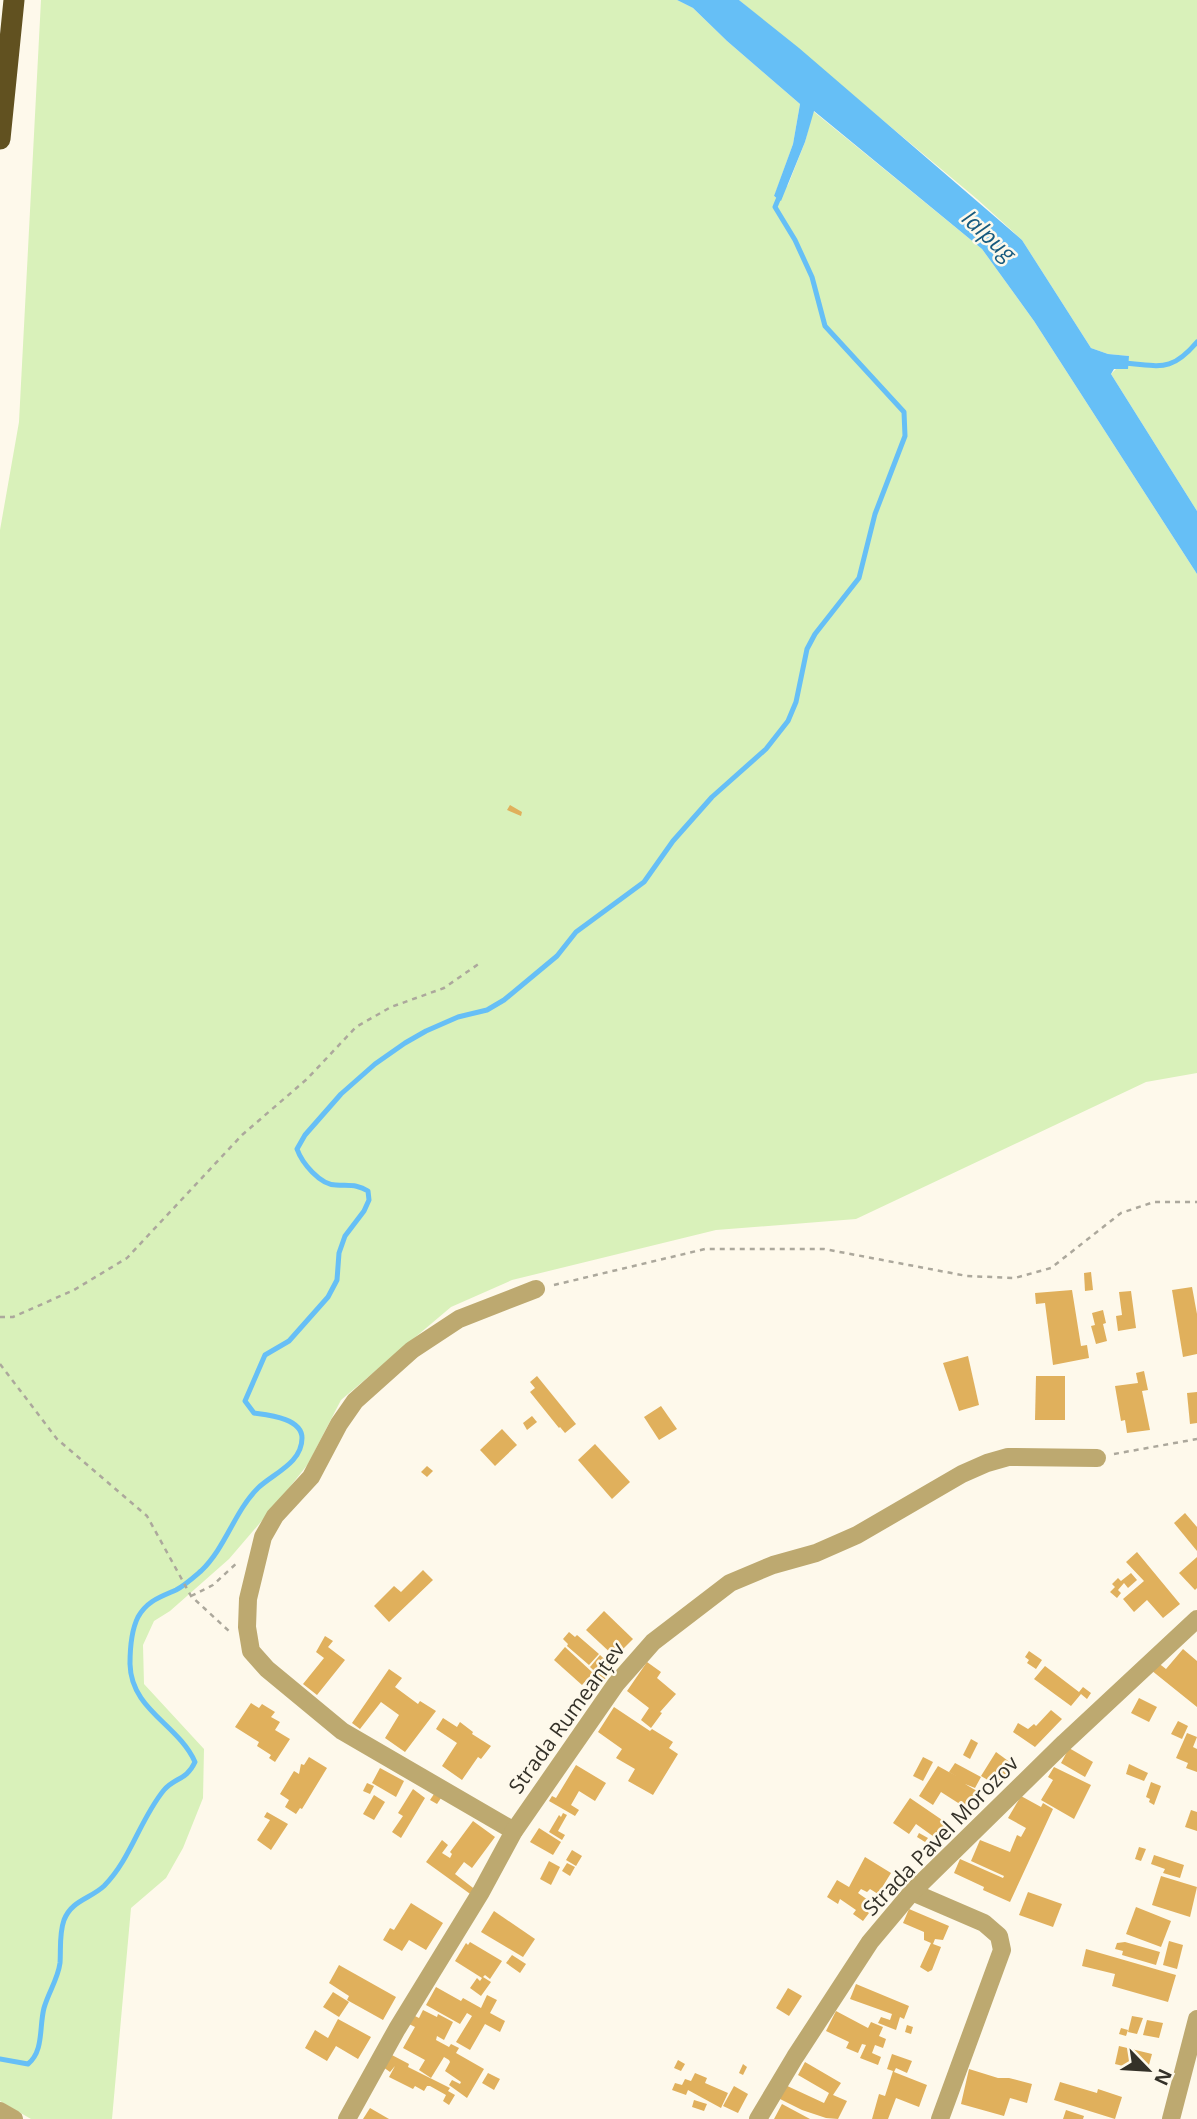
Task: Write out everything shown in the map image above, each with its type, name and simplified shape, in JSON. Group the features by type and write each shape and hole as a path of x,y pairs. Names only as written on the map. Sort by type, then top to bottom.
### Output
{"highway":[{"path":"0,138 14,0"}],"street":[{"path":"514,1831 342,1731 292,1691 251,1651 247,1627 248,1600 260,1547 275,1516 311,1477 338,1424 355,1401 412,1350 459,1319 536,1289"},
{"name":"Strada Rumeanțev","path":"347,2119 514,1831 635,1659 653,1642 730,1583 773,1565 816,1553 857,1535 962,1474 987,1463 1008,1457 1097,1458"},
{"name":"Strada Pavel Morozov","path":"758,2119 870,1942 912,1892 1197,1619"},
{"path":"912,1892 985,1923 999,1936 1002,1950 940,2119"},
{"path":"1171,2119 1191,2075 1197,2019"},
{"path":"0,2111 14,2119"}],"path":[{"path":"0,1317 13,1317 74,1290 127,1258 242,1135 307,1079 356,1027 391,1007 444,988 480,963"},
{"path":"536,1289 705,1249 824,1249 967,1276 1015,1278 1051,1268 1121,1213 1154,1202 1197,1202"},
{"path":"0,1364 57,1439 147,1516 191,1596 251,1651"},
{"path":"1097,1458 1197,1439"},
{"path":"191,1596 213,1585 247,1551 260,1547"}],"green space":[{"path":"41,0 677,0 693,8 800,104 793,144 774,197 788,185 805,142 813,111 982,249 1034,321 1197,574 1197,1073 1146,1082 856,1219 716,1230 512,1280 451,1307 341,1400 308,1464 278,1502 229,1559 170,1611 154,1621 143,1645 144,1684 204,1749 203,1798 183,1848 166,1878 131,1908 112,2119 31,2119 0,2101 0,530 19,422"},
{"path":"739,0 1197,0 1197,511 1111,374 1129,356 1108,354 1091,348 1022,240 977,199"}],"water":[{"name":"Ialpug","path":"677,0 739,0 799,48 1022,240 1091,348 1108,354 1129,356 1128,369 1114,369 1111,374 1197,511 1197,574 1034,321 982,249 814,111 805,142 781,201 774,196 793,144 800,104 693,8"}],"building":[{"path":"510,805 522,812 521,816 507,810"},
{"path":"1091,1272 1093,1290 1085,1291 1084,1273"},
{"path":"1192,1287 1197,1314 1197,1354 1183,1357 1172,1290"},
{"path":"1072,1290 1081,1346 1087,1345 1089,1358 1053,1365 1045,1303 1036,1304 1035,1293"},
{"path":"1131,1291 1136,1328 1118,1331 1116,1316 1122,1315 1119,1292"},
{"path":"1103,1310 1107,1341 1096,1344 1091,1326 1095,1325 1092,1313"},
{"path":"968,1356 979,1405 959,1411 943,1363"},
{"path":"1144,1371 1148,1390 1142,1391 1150,1430 1127,1433 1125,1420 1121,1421 1115,1386 1138,1383 1136,1373"},
{"path":"537,1376 576,1424 565,1433 530,1392 535,1388 530,1382"},
{"path":"1036,1376 1065,1376 1065,1420 1035,1420"},
{"path":"1197,1392 1197,1423 1190,1424 1187,1393"},
{"path":"661,1406 677,1429 659,1440 644,1417"},
{"path":"532,1416 537,1422 527,1430 523,1423"},
{"path":"502,1429 517,1445 495,1466 480,1450"},
{"path":"595,1444 630,1482 612,1499 578,1460"},
{"path":"427,1466 433,1471 427,1477 421,1472"},
{"path":"1185,1513 1197,1527 1197,1551 1174,1523"},
{"path":"1137,1552 1180,1604 1163,1618 1147,1600 1134,1612 1123,1599 1144,1581 1126,1562"},
{"path":"1197,1557 1197,1588 1195,1590 1179,1573"},
{"path":"423,1570 433,1580 389,1622 374,1606 394,1586 401,1592"},
{"path":"1131,1573 1137,1580 1128,1588 1124,1583 1118,1590 1121,1593 1117,1598 1110,1592 1115,1587 1112,1584 1118,1578 1121,1581"},
{"path":"604,1611 633,1639 615,1657 586,1630"},
{"path":"569,1632 575,1637 577,1635 599,1654 589,1665 567,1646 563,1639"},
{"path":"325,1636 333,1641 328,1647 345,1660 317,1695 303,1684 324,1658 316,1652"},
{"path":"565,1647 593,1673 582,1685 554,1660"},
{"path":"1183,1649 1197,1661 1197,1707 1151,1670 1157,1662 1166,1669"},
{"path":"1029,1651 1042,1660 1036,1669 1027,1663 1029,1660 1025,1657"},
{"path":"600,1655 614,1668 604,1680 590,1667"},
{"path":"647,1662 661,1672 657,1678 676,1694 660,1712 662,1713 651,1728 641,1720 649,1708 627,1691"},
{"path":"1045,1666 1079,1692 1083,1687 1091,1693 1087,1699 1081,1694 1071,1706 1034,1679"},
{"path":"389,1669 402,1678 395,1687 418,1704 420,1701 436,1711 405,1752 385,1738 399,1715 381,1702 360,1729 352,1723"},
{"path":"1139,1698 1157,1707 1149,1722 1131,1713"},
{"path":"251,1703 259,1708 262,1704 275,1712 271,1717 280,1722 275,1730 290,1739 275,1762 269,1758 271,1755 257,1746 259,1742 235,1727"},
{"path":"614,1707 650,1731 652,1729 673,1742 669,1748 678,1754 653,1795 628,1781 635,1769 616,1758 622,1749 598,1732"},
{"path":"1051,1710 1062,1719 1035,1747 1013,1732 1018,1723 1028,1729 1034,1724 1036,1726"},
{"path":"443,1718 457,1727 460,1722 473,1732 472,1734 491,1746 481,1759 478,1757 462,1780 442,1766 457,1743 436,1729"},
{"path":"1178,1721 1188,1726 1182,1739 1171,1734"},
{"path":"1187,1733 1197,1737 1193,1747 1197,1749 1197,1772 1186,1768 1188,1763 1176,1758"},
{"path":"971,1739 978,1743 970,1759 963,1755"},
{"path":"1069,1748 1093,1762 1085,1777 1061,1763"},
{"path":"996,1752 1015,1766 998,1786 981,1776"},
{"path":"309,1757 327,1768 302,1809 296,1814 285,1807 289,1800 280,1794 294,1771 299,1774 301,1764 304,1765"},
{"path":"923,1757 933,1762 923,1781 913,1776"},
{"path":"955,1763 981,1777 975,1788 965,1784 977,1791 966,1808 941,1792 933,1805 919,1796 938,1766 956,1776 949,1772"},
{"path":"1129,1764 1148,1773 1144,1781 1126,1774"},
{"path":"576,1765 606,1783 595,1801 579,1791 571,1805 579,1810 575,1816 549,1801 552,1796 556,1798"},
{"path":"1054,1767 1091,1785 1074,1819 1041,1800 1053,1780 1048,1777"},
{"path":"380,1768 404,1781 396,1797 372,1783"},
{"path":"1151,1782 1161,1786 1154,1805 1146,1797"},
{"path":"367,1783 374,1786 370,1794 363,1791"},
{"path":"413,1789 425,1798 401,1838 392,1832 403,1816 398,1813"},
{"path":"434,1794 441,1798 437,1804 430,1800"},
{"path":"374,1795 385,1802 374,1820 363,1814"},
{"path":"1021,1796 1041,1807 1043,1803 1053,1809 1010,1902 954,1873 960,1859 1003,1878 1004,1876 971,1861 980,1840 1010,1852 1017,1835 1021,1837 1026,1828 1008,1818"},
{"path":"910,1798 948,1824 937,1839 916,1824 909,1834 893,1823"},
{"path":"1191,1810 1197,1812 1197,1831 1185,1827"},
{"path":"267,1812 288,1824 271,1850 257,1840 270,1820 264,1817"},
{"path":"563,1813 567,1815 558,1831 565,1835 562,1840 549,1832"},
{"path":"473,1821 495,1837 472,1868 464,1862 455,1874 477,1891 473,1896 426,1862 442,1840 448,1845 442,1853 450,1858 450,1852"},
{"path":"539,1828 561,1842 553,1855 530,1842"},
{"path":"919,1833 928,1838 925,1842 917,1837"},
{"path":"1139,1847 1146,1849 1141,1861 1135,1859"},
{"path":"572,1850 582,1856 576,1866 566,1860"},
{"path":"1154,1855 1184,1865 1180,1878 1163,1873 1165,1869 1151,1864"},
{"path":"865,1857 891,1873 878,1894 870,1889 867,1892 861,1889 858,1893 868,1900 863,1909 869,1913 863,1921 853,1914 856,1910 840,1899 838,1904 827,1897 837,1880 849,1887"},
{"path":"549,1861 560,1867 551,1885 540,1879"},
{"path":"567,1863 575,1867 570,1876 562,1871"},
{"path":"1161,1876 1197,1887 1190,1917 1152,1905"},
{"path":"1028,1892 1062,1904 1053,1927 1019,1915"},
{"path":"411,1903 443,1923 426,1950 409,1940 402,1951 383,1940 390,1928 394,1930"},
{"path":"1136,1907 1171,1921 1161,1947 1126,1934"},
{"path":"909,1909 949,1926 943,1940 935,1939 933,1944 941,1947 932,1970 928,1972 920,1967 931,1943 924,1940 924,1932 903,1923"},
{"path":"494,1911 535,1939 523,1957 481,1932"},
{"path":"1169,1941 1183,1945 1177,1969 1163,1965"},
{"path":"470,1942 502,1961 490,1979 485,1975 483,1977 491,1982 481,1996 470,1988 477,1978 480,1981 482,1978 455,1961 466,1943 468,1945"},
{"path":"1125,1942 1160,1952 1156,1965 1122,1955 1123,1951 1115,1949 1117,1943"},
{"path":"1086,1949 1176,1975 1168,2002 1112,1986 1115,1974 1082,1966"},
{"path":"512,1955 526,1964 520,1973 506,1963"},
{"path":"339,1965 396,1997 383,2020 347,2000 349,1996 329,1983"},
{"path":"856,1984 909,2006 904,2019 900,2017 896,2030 878,2023 881,2017 890,2020 892,2014 850,1999"},
{"path":"436,1987 461,2001 463,1998 481,2008 487,1995 497,2000 490,2013 505,2021 500,2032 485,2024 470,2050 456,2042 472,2016 467,2013 460,2024 426,2005"},
{"path":"788,1988 802,1996 789,2016 776,2008"},
{"path":"333,1992 349,2002 339,2017 323,2007"},
{"path":"423,2010 453,2022 444,2040 437,2036 436,2040 449,2047 451,2044 459,2048 456,2053 484,2069 467,2098 449,2085 452,2080 460,2084 461,2082 445,2071 449,2060 444,2057 431,2078 419,2070 425,2060 403,2048 415,2027 409,2024 413,2015 419,2018"},
{"path":"836,2011 868,2028 871,2022 883,2027 879,2036 886,2039 883,2048 875,2045 872,2053 881,2057 878,2065 860,2058 866,2045 862,2044 858,2053 846,2048 849,2042 826,2031"},
{"path":"1132,2016 1143,2018 1137,2034 1128,2032"},
{"path":"338,2019 371,2037 358,2059 336,2046 327,2061 305,2048 315,2030 328,2038"},
{"path":"1147,2020 1163,2023 1159,2038 1143,2035"},
{"path":"907,2025 913,2027 911,2034 905,2032"},
{"path":"1121,2028 1128,2030 1126,2036 1119,2034"},
{"path":"1119,2046 1152,2054 1147,2072 1115,2064"},
{"path":"390,2054 409,2064 408,2067 450,2088 448,2091 455,2095 449,2105 443,2101 446,2095 430,2086 424,2091 415,2086 413,2089 389,2077 395,2066 390,2072 383,2067"},
{"path":"892,2054 912,2061 907,2073 896,2068 894,2072 927,2085 919,2107 896,2098 888,2119 872,2119 879,2094 885,2096 893,2071 887,2069"},
{"path":"678,2060 685,2064 681,2071 674,2068"},
{"path":"805,2062 841,2083 833,2095 847,2101 838,2119 802,2110 776,2097 783,2084 824,2103 829,2093 798,2075"},
{"path":"743,2064 747,2067 743,2075 739,2073"},
{"path":"969,2069 1032,2084 1027,2103 1010,2098 1004,2116 961,2104"},
{"path":"488,2073 500,2079 494,2090 482,2083"},
{"path":"695,2073 707,2078 705,2083 728,2093 721,2108 688,2090 686,2095 672,2090 675,2083 682,2085 685,2079 691,2081"},
{"path":"1060,2082 1097,2093 1098,2089 1122,2097 1115,2119 1054,2100"},
{"path":"734,2086 748,2094 738,2113 723,2106"},
{"path":"694,2100 707,2104 704,2111 692,2107"},
{"path":"782,2104 810,2119 774,2119"},
{"path":"370,2108 389,2119 363,2119"},
{"path":"1066,2110 1084,2116 1083,2119 1063,2119"}],"waterway":[{"path":"0,2059 28,2064 33,2059 39,2046 44,2008 59,1969 61,1931 67,1913 104,1886 121,1864 148,1813 164,1790 188,1773 195,1762 178,1737 147,1705 132,1680 131,1646 138,1617 150,1603 179,1588 210,1562 250,1497 286,1467 301,1447 301,1431 296,1426 283,1419 254,1413 245,1401 265,1355 289,1341 328,1297 337,1280 339,1253 345,1236 369,1200 368,1191 364,1189 330,1184 312,1172 297,1149 305,1135 341,1094 375,1064 426,1031 458,1017 487,1010 504,1000 557,956 576,932 644,882 673,841 712,797 766,749 788,721 796,702 807,649 815,634 859,578 875,514 905,436 904,412 825,326 812,277 795,240 775,207 780,195"},
{"path":"1122,363 1155,366 1171,363 1188,352 1197,342"}]}
